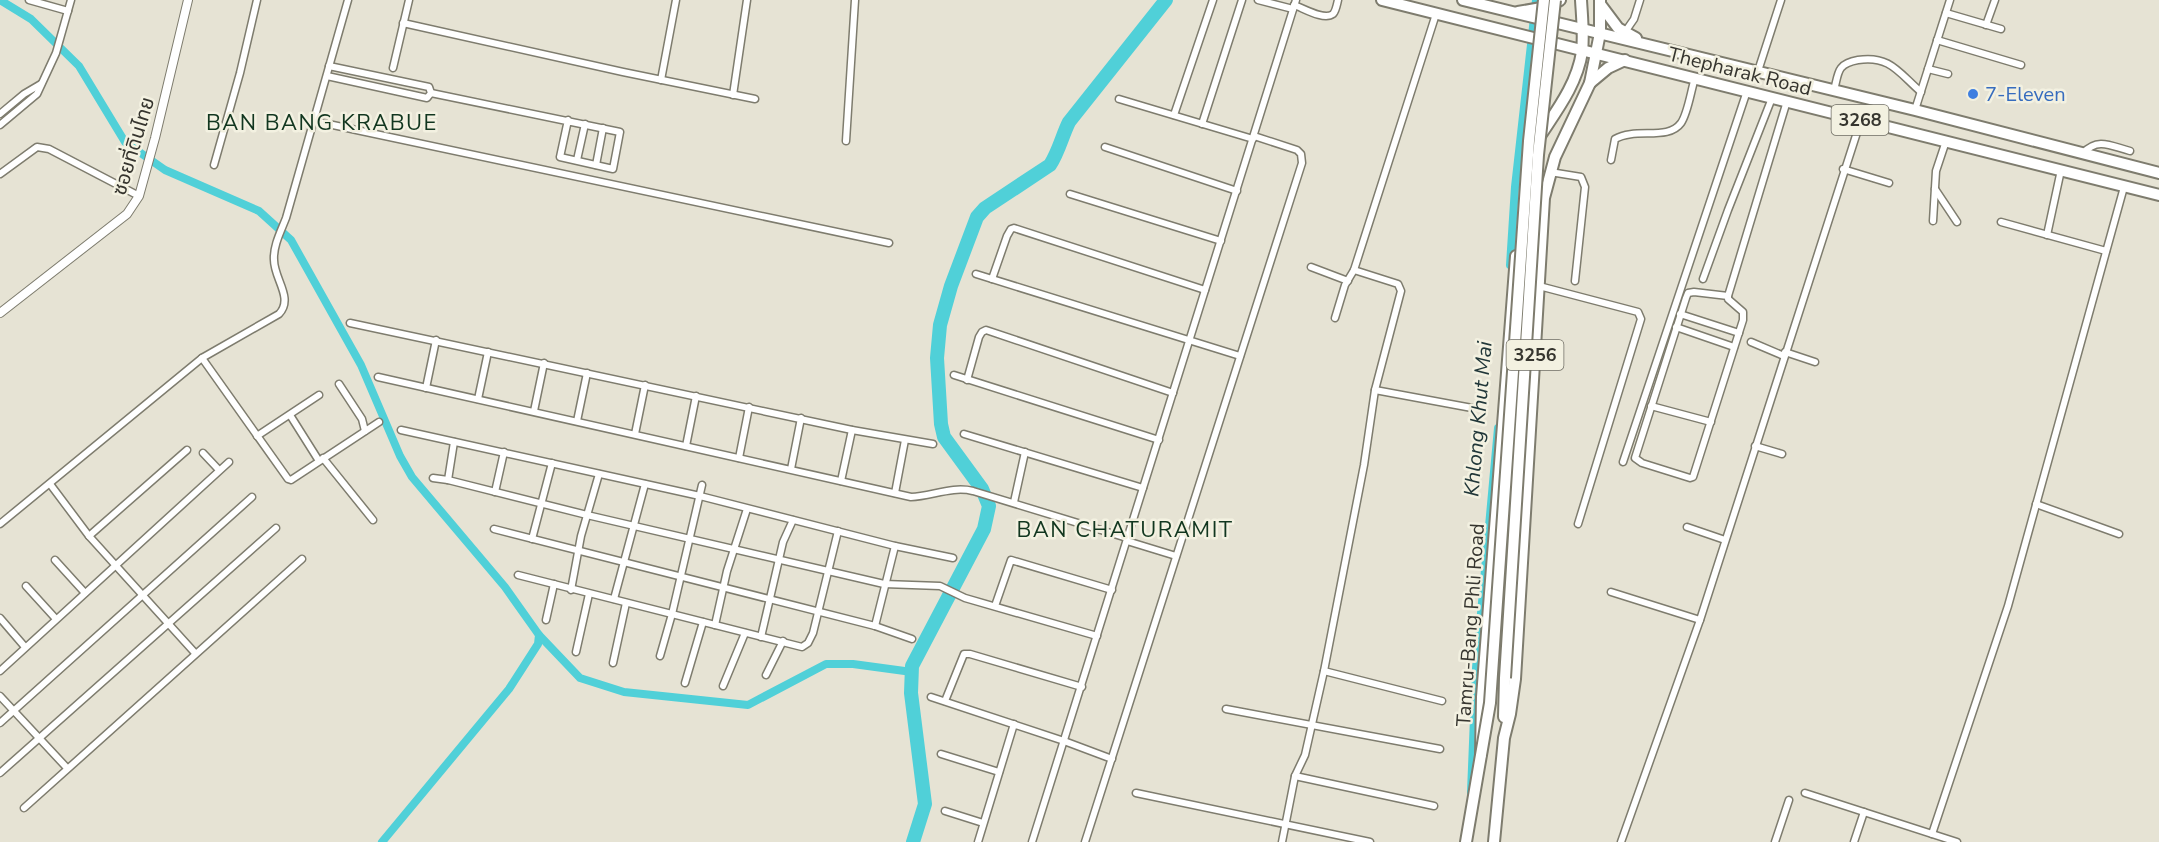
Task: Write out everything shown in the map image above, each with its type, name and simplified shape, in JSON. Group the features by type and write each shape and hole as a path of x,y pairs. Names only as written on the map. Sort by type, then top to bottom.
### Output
{"main road":[{"name":"Thepharak Road","path":"1382,0 2159,195"},
{"name":"Thepharak Road","path":"1463,0 1915,110 2159,173"},
{"path":"1515,13 1560,0"},
{"name":"3256","path":"1577,28 1581,0"},
{"name":"3256","path":"1494,842 1510,678 1549,2"},
{"name":"3256","path":"1481,755 1490,703 1530,130 1549,2"},
{"path":"1600,2 1618,28 1649,46"},
{"name":"3256","path":"1510,678 1518,637 1542,218 1550,172 1560,142 1590,83 1600,33 1600,2"},
{"name":"Tamru-Bang Phli Road","path":"1466,842 1481,755 1482,697 1522,184 1531,152 1570,88 1576,73 1582,50 1577,28"},
{"path":"1566,46 1574,62 1576,73"},
{"path":"1590,83 1608,68 1625,60"}],"street":[{"path":"29,0 68,11"},
{"path":"0,125 37,94 56,53 71,0"},
{"name":"ซอยที่ดินไทย","path":"0,313 127,214 139,196 188,0"},
{"path":"214,165 240,73 257,0"},
{"path":"0,524 202,358 279,314 285,308 286,301 274,263 276,244 286,219 348,0"},
{"path":"393,68 409,0"},
{"path":"661,80 676,0"},
{"path":"733,95 747,0"},
{"path":"846,141 855,0"},
{"path":"1174,115 1213,0"},
{"path":"1203,124 1242,0"},
{"path":"1258,0 1294,5 1321,15 1334,13 1338,0"},
{"path":"1625,32 1634,19 1640,0"},
{"path":"1758,71 1781,0"},
{"path":"1915,110 1950,0"},
{"path":"1986,25 1995,0"},
{"path":"1032,842 1294,5"},
{"path":"1946,13 2001,29"},
{"path":"1335,318 1354,270 1436,14"},
{"path":"403,23 755,99"},
{"path":"1937,40 2022,64"},
{"path":"1834,90 1841,68 1850,61 1870,58 1887,62 1899,70 1921,92"},
{"path":"327,76 427,98 430,93 429,87 329,66"},
{"path":"1928,69 1948,74"},
{"path":"1611,160 1616,139 1625,134 1660,134 1681,123 1695,78"},
{"path":"0,114 24,94 41,84"},
{"path":"1623,462 1747,91"},
{"path":"430,93 568,120 621,132 613,169 560,157 568,120"},
{"path":"1703,279 1772,98"},
{"path":"1085,842 1303,158 1297,150 1119,99"},
{"path":"1728,296 1688,292 1636,460 1687,478 1693,477 1739,333 1743,312 1728,299 1728,296 1787,101"},
{"path":"1621,842 1700,620 1861,120"},
{"path":"314,121 889,243"},
{"path":"577,160 585,124"},
{"path":"596,165 603,128"},
{"path":"1933,221 1936,171 1946,141"},
{"path":"2083,153 2091,145 2098,143 2130,151"},
{"path":"0,174 37,147 49,149 139,196"},
{"path":"1105,147 1237,190"},
{"path":"1844,169 1889,183"},
{"path":"2047,235 2061,170"},
{"path":"1550,172 1581,177 1585,187 1575,281"},
{"path":"1932,834 2008,606 2124,187"},
{"path":"1935,189 1957,222"},
{"path":"1070,194 1221,241"},
{"path":"2001,222 2106,251"},
{"path":"992,279 1007,236 1014,228 1205,290"},
{"path":"1311,267 1348,281"},
{"path":"1282,842 1295,776 1305,755 1324,671 1364,465 1375,390 1401,291 1398,285 1354,270"},
{"path":"976,274 1240,356"},
{"path":"1539,286 1638,312 1641,319 1578,524"},
{"path":"1680,314 1739,333"},
{"path":"350,322 852,430 933,444"},
{"path":"1676,327 1734,347"},
{"path":"966,380 979,337 986,330 1173,393"},
{"path":"426,387 436,340"},
{"path":"1751,342 1815,362"},
{"path":"478,399 488,352"},
{"path":"202,358 288,479 291,480 379,422"},
{"path":"534,411 544,363"},
{"path":"577,421 587,373"},
{"path":"954,375 1159,440"},
{"path":"378,377 911,497 924,497 962,488 973,490 1176,556"},
{"path":"339,384 362,419 364,430"},
{"path":"635,434 645,385"},
{"path":"1375,390 1472,408"},
{"path":"257,436 320,395"},
{"path":"686,446 696,396"},
{"path":"1651,406 1711,422"},
{"path":"739,458 749,407"},
{"path":"290,415 321,459 373,520"},
{"path":"791,469 801,418"},
{"path":"401,430 700,496 896,546 953,558"},
{"path":"841,481 852,430"},
{"path":"964,434 1143,488"},
{"path":"895,493 905,440"},
{"path":"448,480 454,442"},
{"path":"1755,446 1782,454"},
{"path":"89,536 187,450"},
{"path":"495,492 504,452"},
{"path":"1011,502 1026,452"},
{"path":"203,453 219,470"},
{"path":"0,670 229,462"},
{"path":"532,539 552,463"},
{"path":"571,590 586,515 599,474"},
{"path":"433,478 884,584 940,585 965,598 1097,636"},
{"path":"50,484 89,536 195,653"},
{"path":"614,599 645,484"},
{"path":"660,656 672,615 702,485"},
{"path":"0,723 252,497"},
{"path":"2036,504 2119,534"},
{"path":"715,625 723,588 747,509"},
{"path":"761,637 783,542 793,520"},
{"path":"1687,527 1725,540"},
{"path":"0,773 276,528"},
{"path":"494,529 769,598 875,626 912,639"},
{"path":"518,575 802,647 808,643 813,633 838,531"},
{"path":"875,626 884,584 896,546"},
{"path":"24,808 302,559"},
{"path":"55,560 85,593"},
{"path":"995,606 1011,560 1112,590"},
{"path":"546,620 554,584"},
{"path":"26,586 56,619"},
{"path":"1611,592 1700,620"},
{"path":"576,652 589,594"},
{"path":"613,663 626,603"},
{"path":"0,618 25,647"},
{"path":"685,683 703,622"},
{"path":"723,686 745,633"},
{"path":"766,675 783,642"},
{"path":"945,701 964,654 1082,687"},
{"path":"1324,671 1442,701"},
{"path":"0,696 67,768"},
{"path":"931,697 1112,759"},
{"path":"1226,709 1440,749"},
{"path":"978,842 1014,724"},
{"path":"941,754 999,772"},
{"path":"1295,776 1434,806"},
{"path":"1136,793 1370,842"},
{"path":"1805,793 1957,842"},
{"path":"1774,842 1789,800"},
{"path":"945,811 983,823"},
{"path":"1854,842 1864,812"}],"waterway":[{"path":"0,0 31,19 79,66 125,142 165,170 259,211 291,240 361,365 400,456 412,477 505,587 539,635 538,644 509,689 382,842"},
{"path":"913,842 925,804 911,693 912,666 984,529 989,506 982,489 944,437 941,424 937,358 940,325 951,286 977,217 985,208 1050,165 1069,122 1166,0"},
{"name":"Khlong Khut Mai","path":"1510,265 1515,187 1536,0"},
{"name":"Khlong Khut Mai","path":"1471,792 1476,668 1498,428"},
{"path":"539,635 580,678 624,692 748,705 826,664 853,664 912,672"}],"place":[{"name":"7-Eleven","path":"1973,94"}],"district":[{"name":"BAN BANG KRABUE","path":"322,122"},
{"name":"BAN CHATURAMIT","path":"1125,529"}]}
